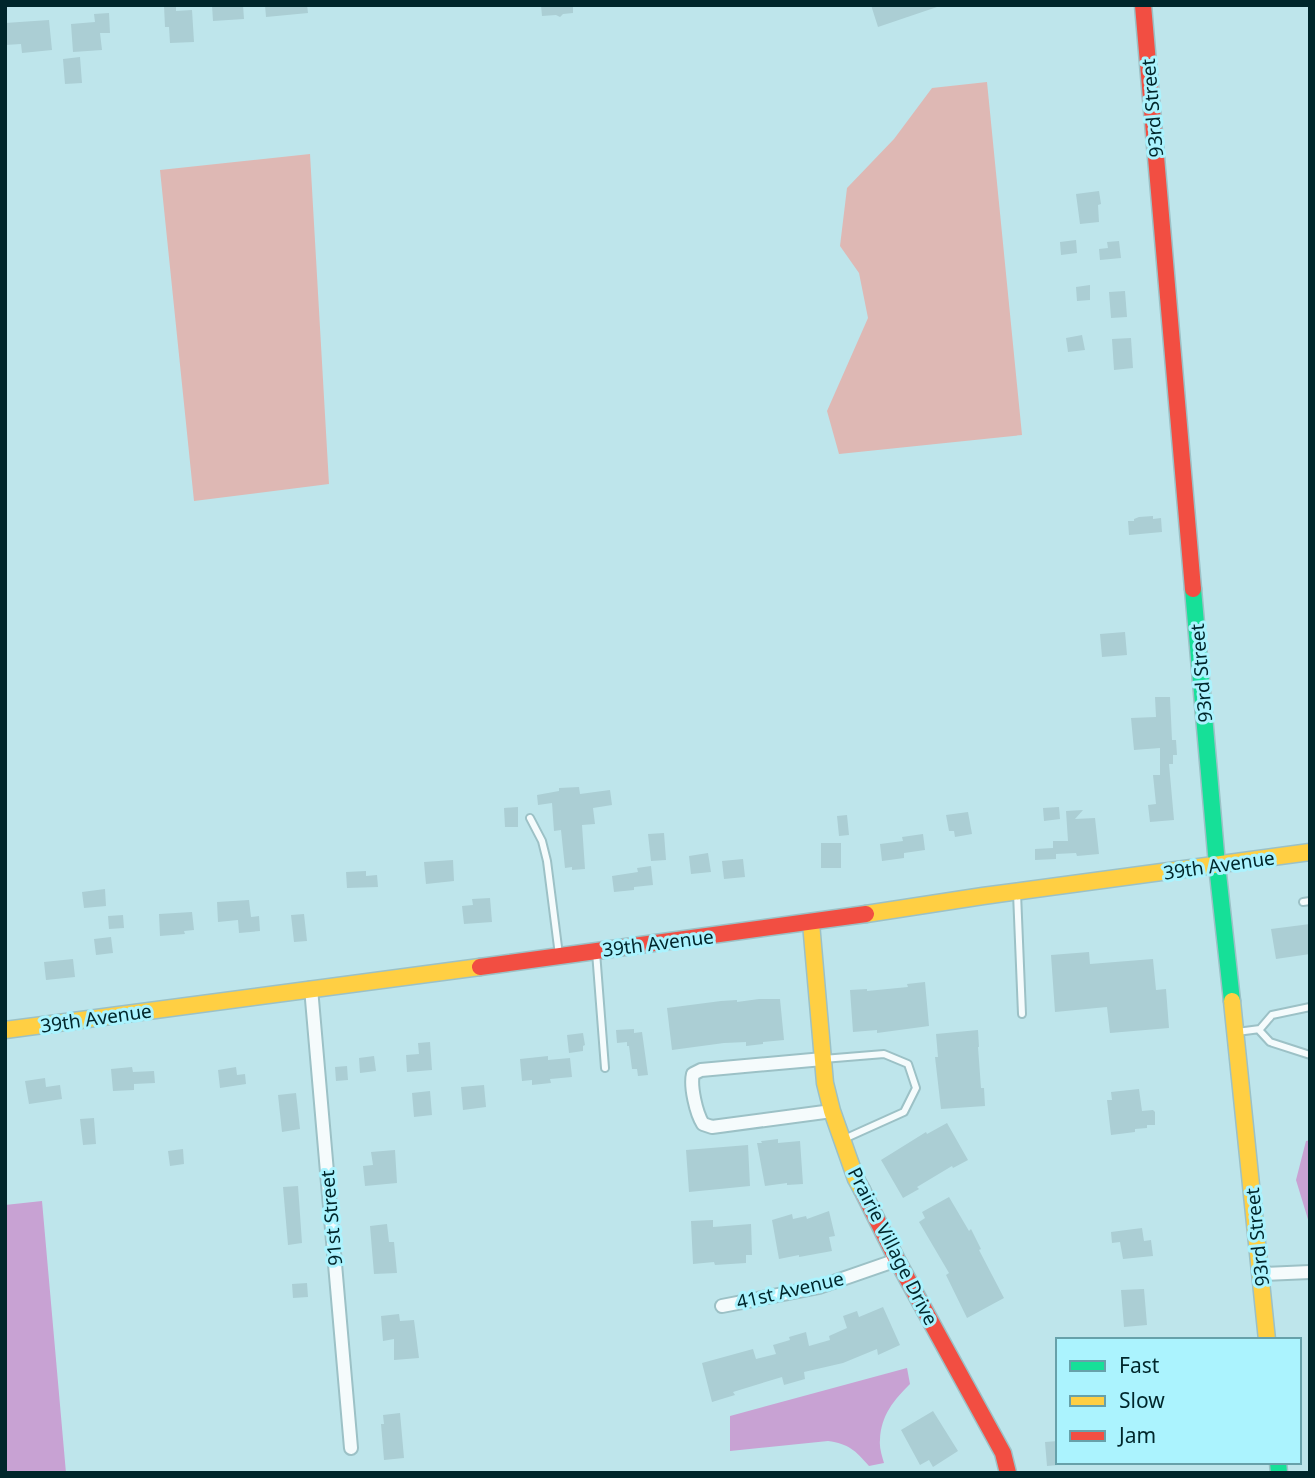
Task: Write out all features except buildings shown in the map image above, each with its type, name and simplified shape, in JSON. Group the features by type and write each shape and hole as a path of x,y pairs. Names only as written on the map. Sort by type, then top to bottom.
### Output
{"street":[{"name":"93rd Street","path":"1143,5 1217,865 1266,1338"},
{"name":"39th Avenue","path":"5,1030 811,923 1017,891 1310,852"},
{"name":"Prairie Village Drive","path":"811,923 825,1083 842,1140 856,1179 897,1260 1003,1453 1008,1473"},
{"name":"91st Street","path":"311,988 351,1448"},
{"path":"823,1059 701,1070 693,1074 691,1080 698,1117 703,1124 712,1127 832,1111"},
{"name":"41st Avenue","path":"722,1306 819,1287 897,1260"},
{"path":"1261,1274 1310,1272"}],"lane":[{"path":"530,818 542,841 547,861 559,955"},
{"path":"1017,891 1022,1014"},
{"path":"596,951 604,1068"},
{"path":"1235,1033 1259,1030 1272,1015 1310,1007"},
{"path":"1259,1030 1270,1042 1310,1055"},
{"path":"823,1059 884,1054 908,1064 916,1088 904,1112 842,1140"}],"shaded area":[{"path":"987,82 1022,435 839,454 827,411 868,318 859,273 840,246 847,188 894,139 932,88"},
{"path":"310,154 329,484 194,501 160,170"},
{"path":"1310,1140 1310,1226 1296,1180 1306,1141"},
{"path":"42,1201 66,1473 5,1473 5,1205"},
{"path":"907,1368 910,1384 894,1402 881,1431 880,1443 884,1463 869,1466 851,1449 828,1441 730,1451 730,1416"}],"traffic: fast":[{"path":"1193,589 1217,865 1232,1001"},
{"path":"1278,1464 1279,1473"}],"traffic: slow":[{"path":"866,914 1310,852"},
{"path":"811,923 825,1083 832,1111 862,1190"},
{"path":"5,1030 480,967"},
{"path":"1232,1001 1267,1338"}],"traffic: jam":[{"path":"1143,5 1193,589"},
{"path":"480,967 866,914"},
{"path":"862,1190 897,1260 1003,1453 1008,1473"}]}
